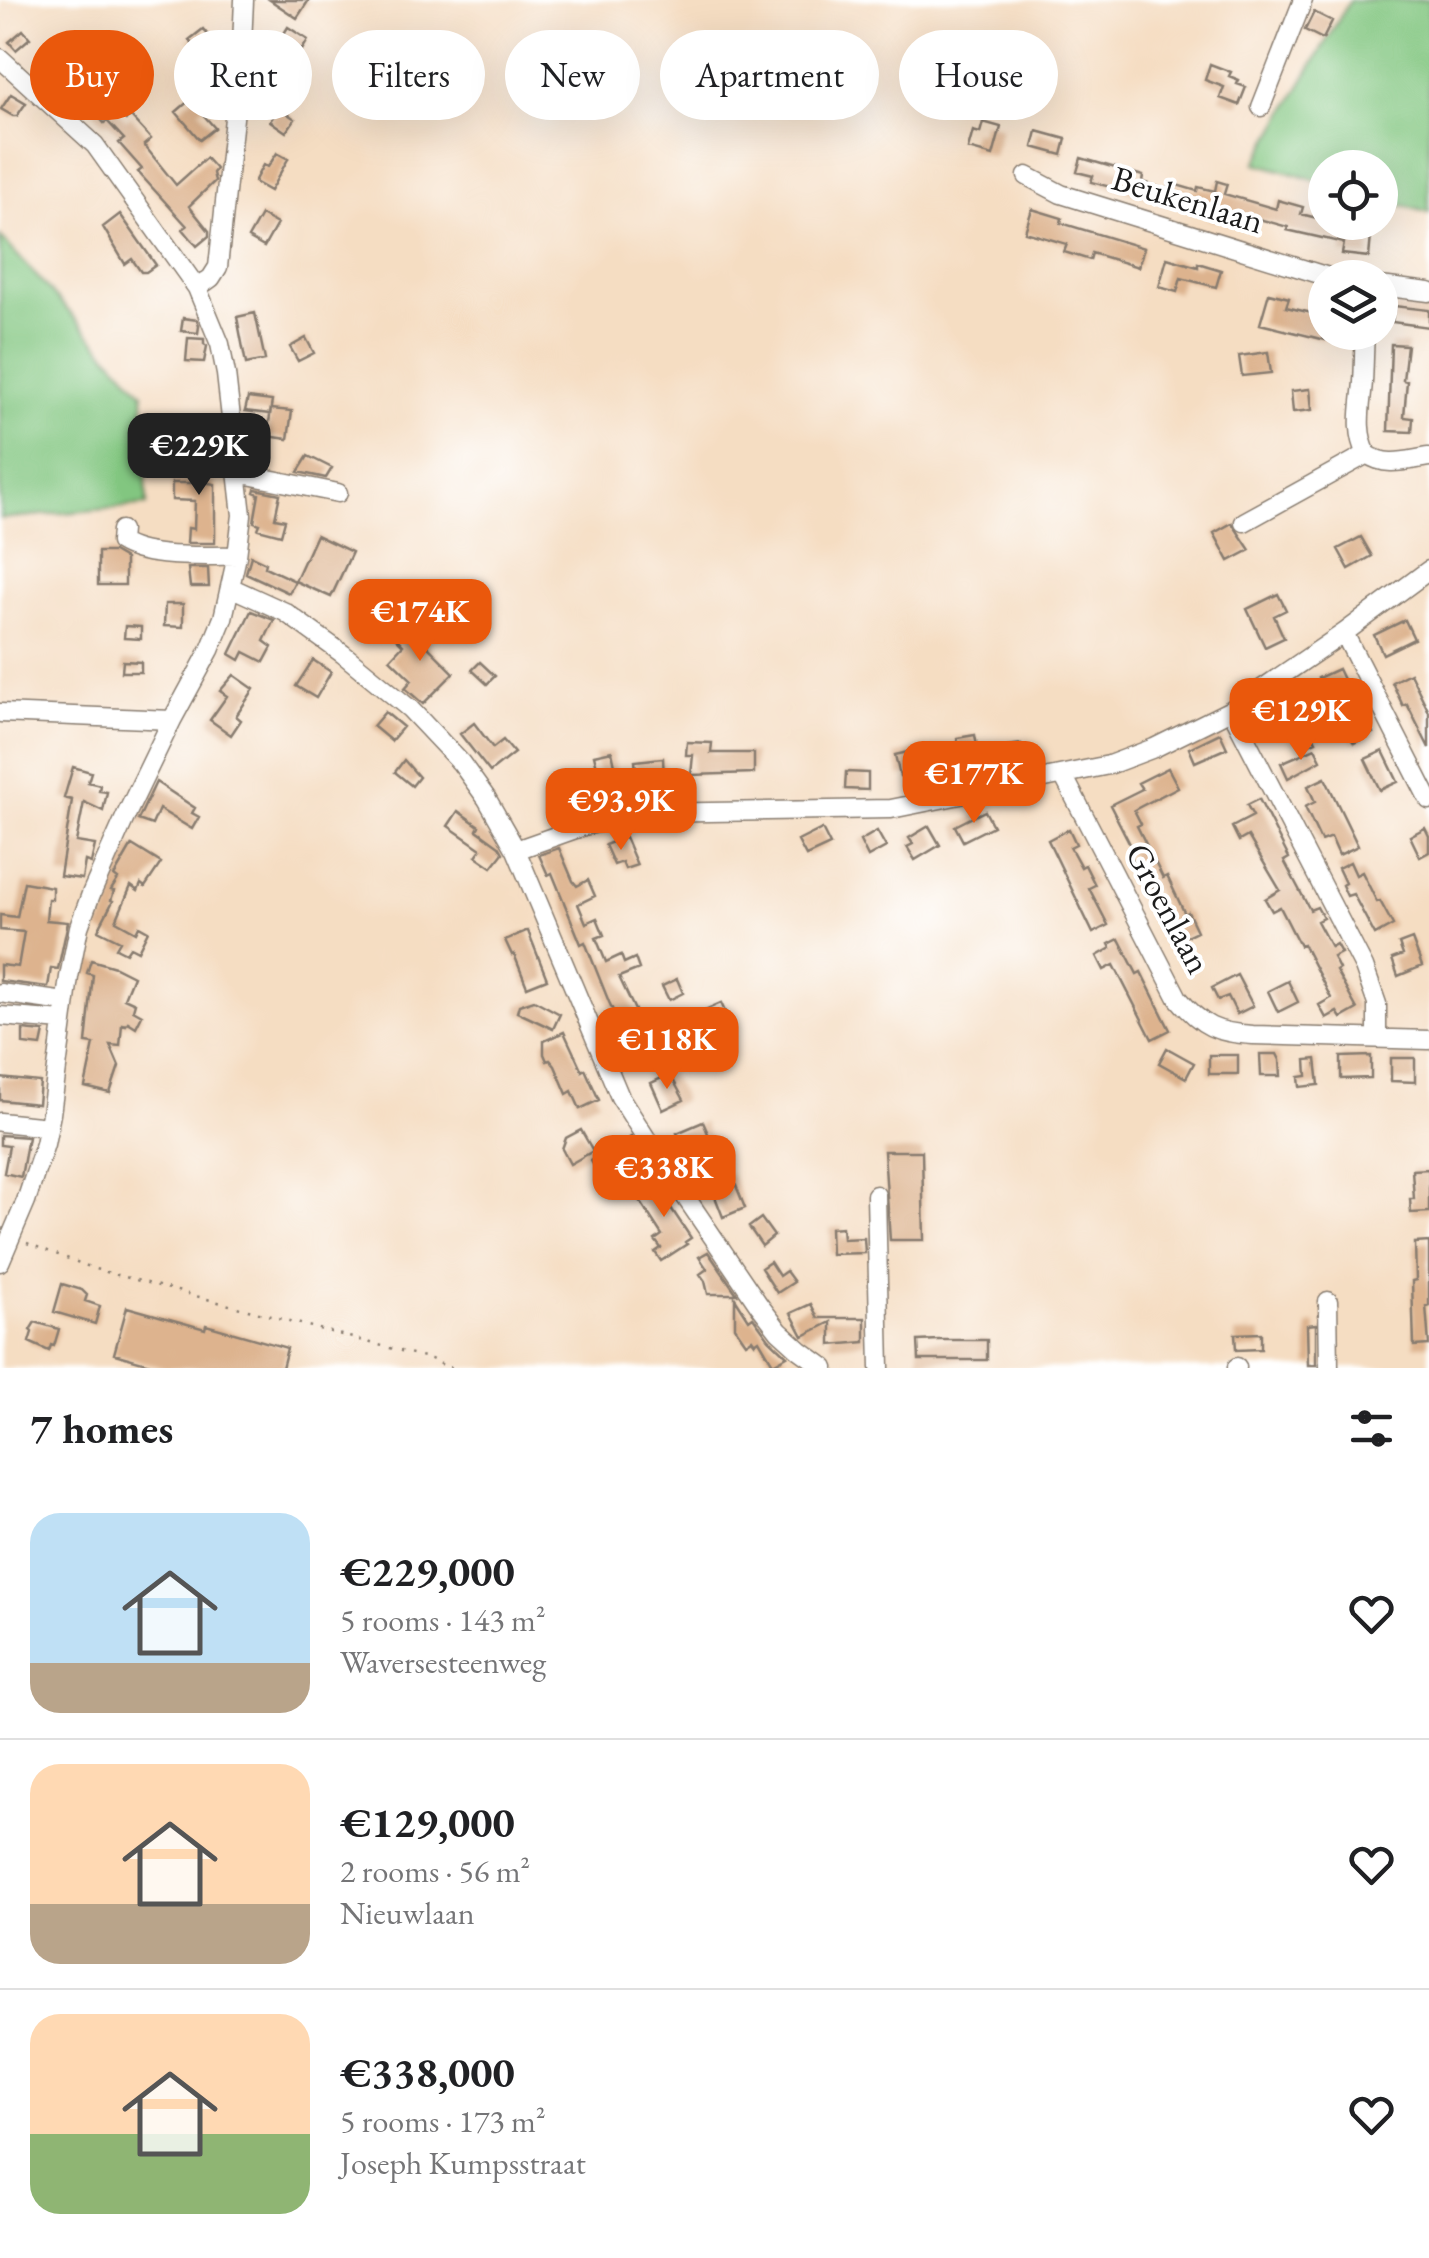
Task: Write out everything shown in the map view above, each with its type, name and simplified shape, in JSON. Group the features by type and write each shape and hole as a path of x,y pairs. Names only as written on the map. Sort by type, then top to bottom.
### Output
{"street":[{"path":"196,288 211,278 218,267 244,0"},
{"path":"1261,108 1304,0"},
{"path":"0,58 95,145 196,288 220,344 242,515 223,618 127,813 79,926 49,1127 35,1177 0,1262"},
{"name":"Beukenlaan","path":"1027,176 1061,194 1308,271"},
{"path":"1398,288 1429,292"},
{"path":"1364,350 1358,428 1367,454 1388,463 1429,457"},
{"path":"1244,522 1367,454"},
{"path":"238,473 338,494"},
{"path":"121,530 120,542 138,550 236,556"},
{"path":"516,850 584,826 644,813 892,809 1132,757 1232,710 1429,570"},
{"path":"230,587 286,612 343,654 410,709 461,763 488,799 516,850 620,1097 759,1306 779,1331 825,1368"},
{"path":"1344,633 1429,800"},
{"path":"1232,710 1364,967 1377,1004 1376,1038"},
{"path":"0,713 173,719"},
{"name":"Groenlaan","path":"1063,774 1178,998 1209,1028 1229,1034 1429,1040"},
{"path":"0,993 64,1012"},
{"path":"0,1016 64,1012"},
{"path":"0,1122 49,1127"},
{"path":"876,1195 880,1368"},
{"path":"1328,1301 1329,1368"}],"path":[{"path":"11,1237 95,1269 457,1368"}],"green space":[{"path":"1350,0 1429,0 1429,213 1398,204 1398,150 1308,150 1308,178 1256,163"},
{"path":"0,236 143,393 147,505 0,519"}],"building":[{"path":"270,0 309,0 297,18"},
{"path":"1314,12 1332,21 1323,39 1305,30"},
{"path":"23,30 30,38 16,50 9,42"},
{"path":"1210,64 1231,72 1229,76 1239,80 1237,84 1246,87 1239,105 1220,98 1224,87 1205,80"},
{"path":"11,94 26,103 17,116 1,109"},
{"path":"101,120 134,120 151,139 144,145 176,185 206,158 216,169 215,181 189,206 209,236 197,246 183,229 187,226 138,172 142,169 119,143 124,139 107,121"},
{"path":"183,120 208,120 215,128 200,140"},
{"path":"271,120 294,120 286,132"},
{"path":"983,122 1001,127 993,156 968,149 973,131 980,133"},
{"path":"1037,131 1066,139 1062,155 1033,147"},
{"path":"277,153 288,159 270,191 254,182 263,165 268,167"},
{"path":"1081,158 1143,176 1142,182 1168,190 1170,183 1197,191 1198,187 1215,191 1217,181 1227,184 1224,194 1276,209 1278,200 1303,207 1301,214 1308,216 1308,235 1259,219 1258,224 1219,213 1217,221 1207,218 1210,206 1181,198 1179,205 1091,182 1093,176 1077,172"},
{"path":"1032,209 1062,218 1061,223 1144,248 1138,267 1092,253 1090,260 1064,252 1067,244 1025,232"},
{"path":"120,214 156,265 146,272 141,272 132,259 125,264 103,227"},
{"path":"261,215 277,224 264,247 248,238"},
{"path":"1331,240 1371,240 1369,257 1342,254 1344,243"},
{"path":"1167,258 1221,270 1216,287 1181,278 1177,292 1159,287"},
{"path":"1269,293 1289,298 1286,307 1308,312 1308,336 1260,324"},
{"path":"1398,306 1429,310 1429,327 1398,323"},
{"path":"255,313 265,360 246,364 237,317"},
{"path":"183,318 197,320 198,333 181,331"},
{"path":"188,338 204,339 204,362 186,361"},
{"path":"306,338 314,353 298,361 290,347"},
{"path":"1398,344 1407,345 1404,417 1413,418 1412,432 1388,431 1391,350 1398,350"},
{"path":"1268,352 1271,373 1242,376 1239,356"},
{"path":"1310,389 1312,410 1293,412 1291,391"},
{"path":"248,398 272,401 270,414 245,411"},
{"path":"271,409 292,411 288,439 267,436"},
{"path":"264,443 266,466 250,463 249,444"},
{"path":"206,447 208,483 215,484 215,543 187,543 188,528 194,529 195,501 172,500 172,483 191,483 190,448"},
{"path":"308,456 332,468 326,478 298,472"},
{"path":"255,489 280,494 275,518 285,520 281,535 258,529 260,524 254,522 259,494"},
{"path":"1232,523 1250,550 1229,561 1214,533"},
{"path":"316,535 352,552 331,597 295,581"},
{"path":"1361,537 1372,556 1349,569 1338,549"},
{"path":"98,552 113,552 125,559 125,585 98,585"},
{"path":"251,556 295,581 289,593 246,573"},
{"path":"188,568 208,568 209,587 190,587"},
{"path":"1278,594 1286,610 1274,616 1284,638 1265,647 1247,609"},
{"path":"165,604 183,604 183,627 164,626"},
{"path":"251,611 274,620 264,641 272,647 264,662 244,652 240,660 230,654"},
{"path":"1405,620 1414,639 1383,654 1374,635"},
{"path":"409,622 454,673 423,704 405,688 412,680 390,659 403,645 395,637"},
{"path":"125,626 141,627 141,639 124,638"},
{"path":"313,660 331,672 316,698 296,686"},
{"path":"123,661 141,662 141,672 122,672"},
{"path":"480,662 495,676 487,684 472,670"},
{"path":"1338,669 1348,690 1328,699 1318,678"},
{"path":"1410,673 1429,712 1429,748 1392,682"},
{"path":"234,675 254,689 236,716 241,720 231,735 210,720 227,696 220,691"},
{"path":"1290,702 1299,717 1266,735 1258,720"},
{"path":"385,712 403,727 391,741 373,726"},
{"path":"1362,713 1373,733 1354,743 1343,724"},
{"path":"1306,721 1316,741 1304,746 1294,727"},
{"path":"474,723 493,748 503,740 514,753 490,772 460,734"},
{"path":"1220,733 1227,748 1195,762 1189,748"},
{"path":"975,735 980,763 962,766 957,738"},
{"path":"687,742 712,743 711,753 754,753 754,773 691,775 693,755 686,755"},
{"path":"1021,744 1024,768 1010,770 1007,746"},
{"path":"925,748 930,769 900,776 895,755"},
{"path":"1315,748 1321,760 1288,778 1281,763"},
{"path":"612,751 621,794 589,801 584,778 599,775 594,755"},
{"path":"1383,751 1398,782 1380,790 1365,759"},
{"path":"663,758 664,778 637,780 635,761"},
{"path":"404,760 419,777 412,786 395,772"},
{"path":"73,767 91,772 88,782 107,792 103,811 84,802 76,842 95,845 91,863 85,861 82,879 60,876 72,800 64,798"},
{"path":"1168,768 1178,787 1134,810 1141,824 1137,826 1163,878 1167,876 1197,931 1174,942 1165,923 1169,921 1145,869 1139,872 1128,850 1132,848 1110,805 1142,789 1138,783"},
{"path":"846,772 868,773 868,790 845,789"},
{"path":"1325,778 1358,846 1339,855 1331,837 1321,841 1305,807 1315,802 1308,786"},
{"path":"156,782 195,808 192,813 199,817 192,829 159,809 152,825 138,820"},
{"path":"1259,799 1289,858 1284,861 1310,910 1317,907 1323,918 1317,921 1331,947 1336,944 1341,953 1333,957 1339,969 1336,971 1357,1009 1341,1018 1337,1012 1326,1018 1319,1005 1331,998 1280,907 1272,911 1265,899 1280,890 1248,836 1239,841 1232,827 1253,816 1247,805"},
{"path":"458,811 499,846 503,853 492,867 476,856 481,849 448,826"},
{"path":"985,811 993,826 963,841 955,826"},
{"path":"929,826 940,845 915,860 907,847 913,844 909,838"},
{"path":"1425,828 1429,852 1420,857 1410,836"},
{"path":"822,829 830,845 806,856 798,841"},
{"path":"1069,829 1076,844 1070,847 1095,885 1089,888 1108,925 1093,933 1048,840"},
{"path":"877,831 886,847 868,857 860,841"},
{"path":"625,837 637,865 625,869 622,862 614,865 605,845"},
{"path":"132,845 161,863 145,887 141,884 138,891 131,886 116,921 136,932 139,926 148,931 138,951 130,947 126,953 116,948 120,941 98,930 113,901 111,890 118,879 114,876"},
{"path":"559,848 573,881 577,886 588,880 595,896 578,904 586,923 597,918 604,935 596,938 606,962 621,955 624,963 635,958 639,969 619,977 644,1029 665,1019 669,1026 721,1003 727,1016 674,1039 677,1044 637,1062 585,942 581,944 552,873 548,875 539,855"},
{"path":"1350,862 1356,875 1362,872 1393,925 1375,935 1353,894 1347,896 1342,885 1345,883 1338,868"},
{"path":"24,882 52,887 46,920 68,922 58,969 51,968 48,987 0,981 0,965 18,967 24,932 0,930 0,915 17,917"},
{"path":"528,931 547,979 527,987 505,940"},
{"path":"1119,939 1137,974 1141,972 1170,1030 1152,1039 1114,965 1104,970 1097,956"},
{"path":"1412,939 1422,966 1398,976 1392,959 1403,955 1399,944"},
{"path":"91,960 133,976 124,998 135,1003 133,1010 142,1015 136,1027 128,1022 122,1024 120,1046 110,1045 119,1066 110,1093 85,1087 94,1044 86,1043 93,975 87,973"},
{"path":"1237,975 1253,1006 1237,1014 1228,996 1218,1000 1212,988"},
{"path":"677,979 683,993 669,1000 662,986"},
{"path":"1288,981 1298,1002 1278,1012 1268,991"},
{"path":"534,1000 560,1014 553,1029 517,1012 519,1005"},
{"path":"23,1030 44,1032 41,1046 23,1044"},
{"path":"564,1032 599,1100 580,1109 572,1091 567,1094 555,1066 544,1054 544,1041"},
{"path":"1167,1048 1194,1063 1186,1078 1159,1063"},
{"path":"1260,1054 1277,1054 1281,1076 1261,1076"},
{"path":"1209,1055 1238,1055 1238,1074 1209,1074"},
{"path":"1371,1056 1371,1078 1341,1079 1341,1057"},
{"path":"1391,1058 1415,1058 1415,1082 1391,1081"},
{"path":"1316,1059 1319,1085 1300,1087 1299,1077 1307,1076 1306,1060"},
{"path":"670,1074 684,1100 663,1110 651,1083"},
{"path":"0,1078 40,1082 38,1104 0,1100"},
{"path":"703,1122 745,1208 723,1217 703,1166 693,1171 677,1133"},
{"path":"581,1130 593,1151 570,1164 562,1149 566,1138"},
{"path":"0,1135 28,1137 21,1177 4,1173 9,1146 0,1145"},
{"path":"631,1137 637,1147 602,1178 591,1161"},
{"path":"884,1151 922,1151 924,1240 890,1240"},
{"path":"1429,1169 1429,1212 1411,1213 1412,1170"},
{"path":"655,1175 670,1197 665,1199 691,1238 661,1261 655,1252 661,1248 655,1240 662,1235 640,1201 653,1194 645,1182"},
{"path":"761,1218 774,1236 762,1246 749,1227"},
{"path":"842,1227 843,1239 864,1238 865,1253 831,1254 830,1228"},
{"path":"1429,1242 1429,1345 1414,1346 1415,1243"},
{"path":"708,1252 737,1294 708,1294 700,1274 707,1269 699,1257"},
{"path":"770,1262 779,1276 786,1271 794,1282 777,1293 761,1268"},
{"path":"62,1284 82,1290 87,1295 85,1301 100,1306 95,1324 54,1312"},
{"path":"735,1298 749,1320 753,1317 787,1356 773,1364 759,1340 746,1343 735,1327"},
{"path":"811,1304 818,1318 865,1318 865,1342 831,1345 831,1322 803,1336 791,1313"},
{"path":"127,1307 287,1348 282,1368 164,1368 114,1354"},
{"path":"35,1322 59,1329 49,1351 29,1342"},
{"path":"1316,1324 1316,1365 1308,1365 1307,1325"},
{"path":"1261,1333 1261,1349 1236,1350 1235,1334"},
{"path":"987,1340 987,1360 919,1360 918,1341"}]}
